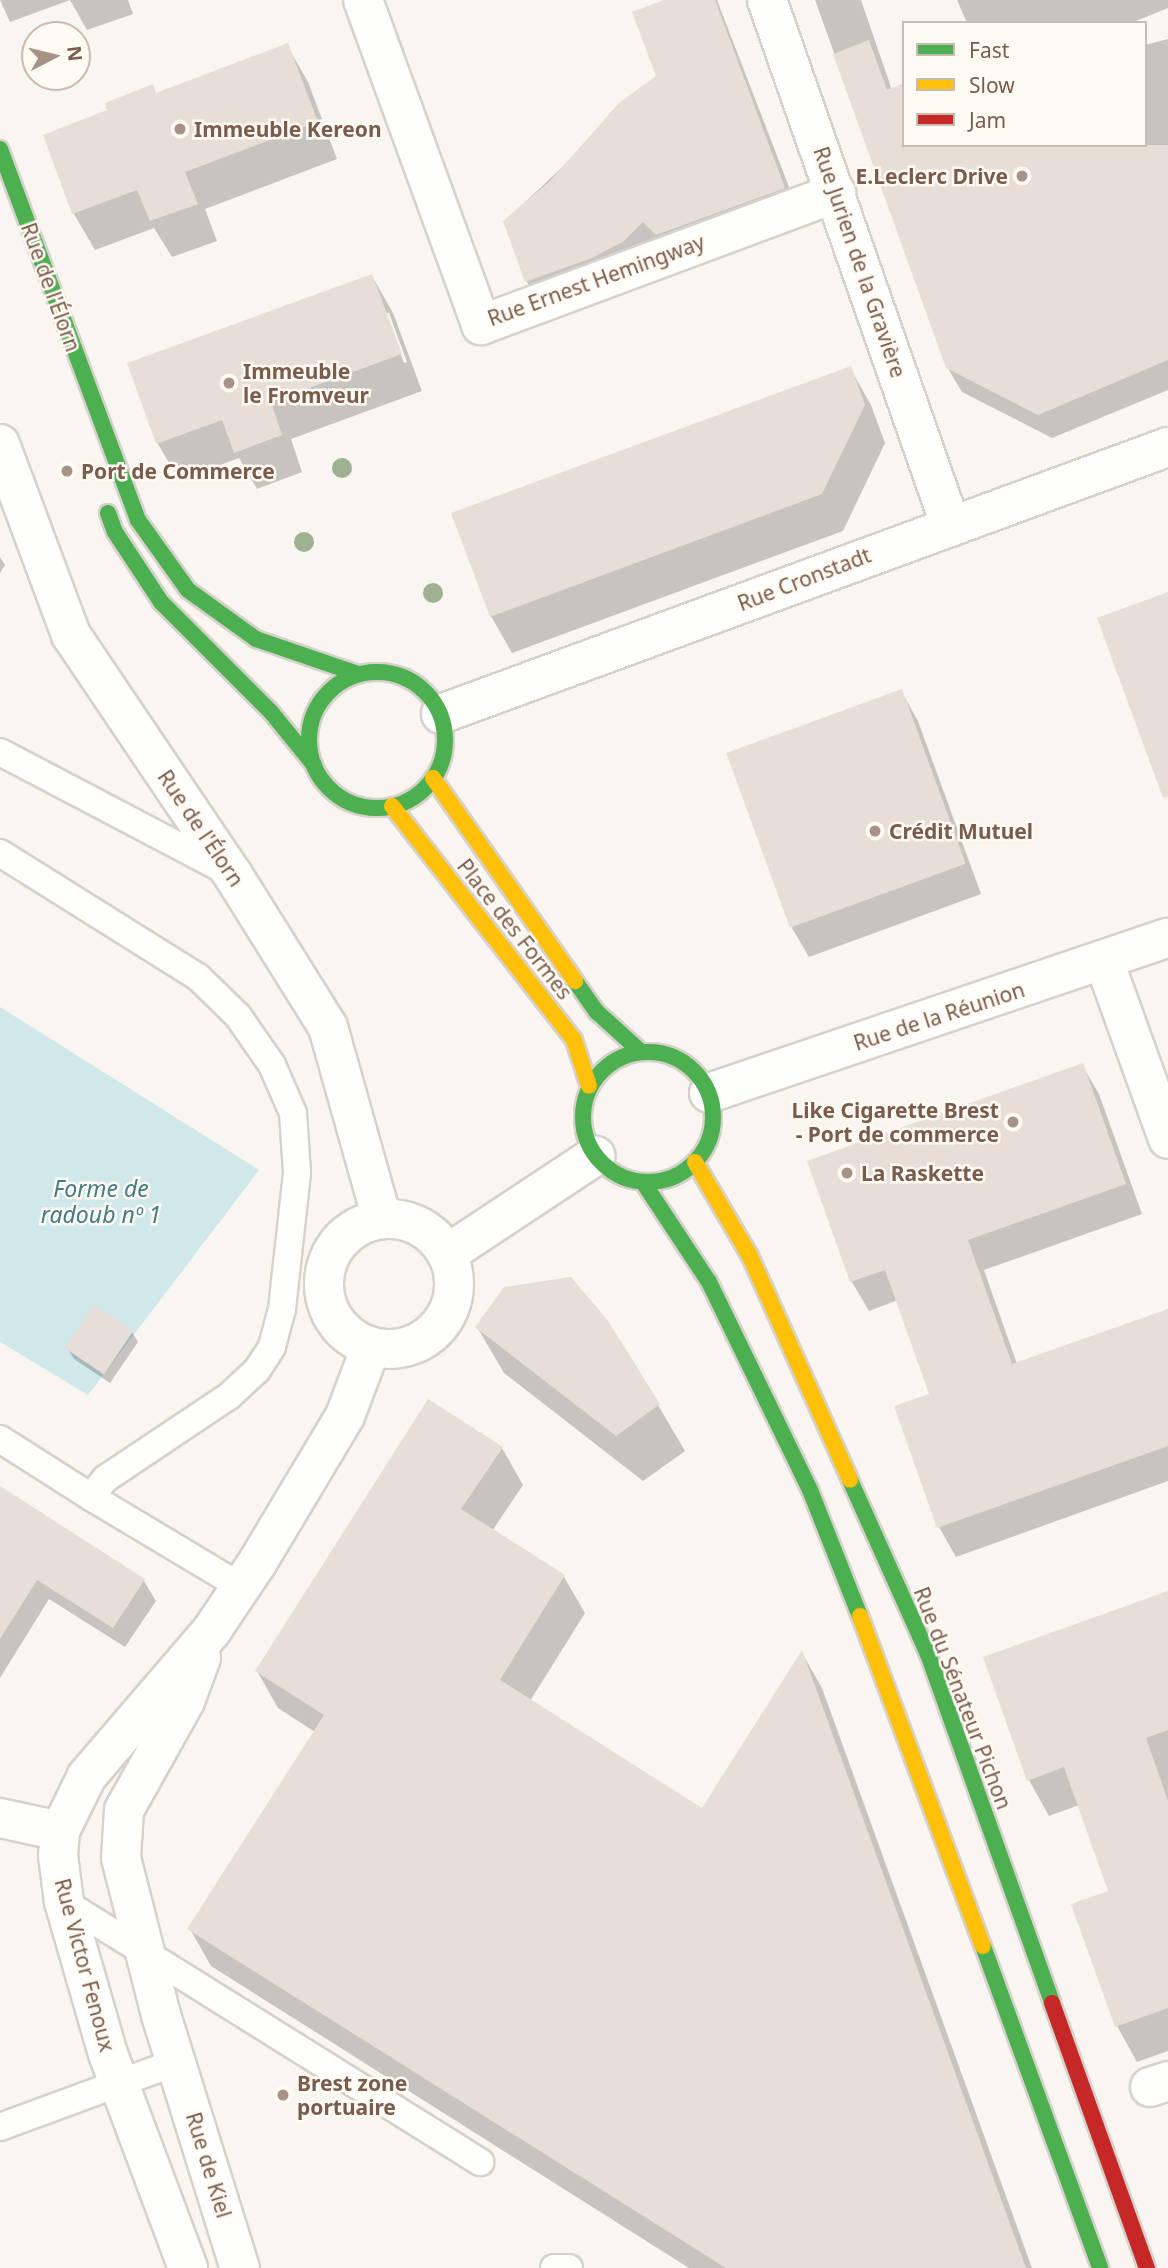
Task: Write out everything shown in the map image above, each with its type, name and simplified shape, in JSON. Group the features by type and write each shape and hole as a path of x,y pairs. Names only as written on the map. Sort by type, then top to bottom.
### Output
{"main road":[{"name":"Rue de l'Élorn","path":"0,149 138,520 188,590 256,639 358,674"},
{"path":"103,499 115,532 161,602 271,712 314,765 326,785 345,800 368,807 393,806 416,796 433,778 443,758 441,714 427,693 407,678 383,671 358,674 338,683 321,699 311,720 308,742 314,765"},
{"name":"Place des Formes","path":"433,778 597,1012 641,1052"},
{"name":"Place des Formes","path":"393,806 574,1040 589,1086"},
{"path":"641,1052 681,1061 698,1075 709,1093 713,1118 709,1142 695,1162 672,1178 643,1182 609,1170 595,1156 584,1134 582,1110 589,1086 620,1057 641,1052"},
{"name":"Rue du Sénateur Pichon","path":"695,1162 750,1256 928,1654 1147,2268"},
{"path":"643,1182 709,1282 810,1490 884,1677 1100,2268"}],"street":[{"name":"Rue Ernest Hemingway","path":"363,0 481,325 836,193"},
{"name":"Rue Jurien de la Gravière","path":"767,0 950,524"},
{"name":"Rue de l'Élorn","path":"0,444 71,635 233,875 328,1027 382,1219"},
{"name":"Rue Cronstadt","path":"441,714 950,524 1168,447"},
{"name":"Rue de la Réunion","path":"709,1093 1168,938"},
{"path":"1104,961 1168,1139"},
{"path":"447,1254 595,1156"},
{"path":"382,1219 421,1227 447,1254 454,1291 449,1311 437,1330 409,1347 371,1347 350,1338 334,1322 326,1298 324,1275 342,1239 360,1226 382,1219"},
{"name":"Rue Victor Fenoux","path":"121,2090 64,1902 58,1855 60,1831 87,1776 212,1630 345,1416 371,1347"},
{"name":"Rue Victor Fenoux","path":"177,2062 142,1949 121,1858 124,1810 185,1701 212,1630"},
{"path":"0,1818 60,1831"},
{"name":"Rue de Kiel","path":"177,2062 240,2268"},
{"path":"121,2090 188,2268"}],"lane":[{"path":"0,752 233,875"},
{"path":"0,853 198,977 238,1016 272,1065 293,1113 298,1172 282,1309 272,1347 257,1370 229,1396 105,1479 91,1497"},
{"path":"0,1439 240,1586"},
{"path":"64,1902 480,2162"},
{"path":"0,2127 121,2090 177,2062"},
{"path":"554,2268 569,2268"}],"water":[{"name":"Forme de radoub nº 1","path":"0,1007 259,1170 88,1395 0,1342"}],"building":[{"path":"664,0 715,0 785,188 656,235 643,222 624,241 592,258 525,282 503,221 549,182 619,103 656,76 632,12"},
{"path":"869,40 887,90 902,84 902,147 1168,145 1168,360 1038,415 946,368 833,54"},
{"name":"Immeuble Kereon","path":"288,43 318,122 185,172 198,204 150,221 137,190 72,214 43,135 107,110 105,103 153,84 156,93"},
{"name":"Immeuble le Fromveur","path":"372,274 402,354 271,402 282,435 234,453 222,420 156,444 127,363"},
{"path":"851,366 865,405 822,494 490,617 451,513"},
{"path":"1168,592 1168,797 1163,798 1097,618"},
{"path":"902,689 966,864 790,928 726,753"},
{"path":"1083,1063 1126,1184 968,1240 1012,1364 1168,1309 1168,1446 937,1528 894,1406 929,1394 885,1270 850,1282 807,1161"},
{"path":"571,1277 608,1321 660,1404 616,1436 475,1327 504,1287"},
{"path":"94,1305 133,1331 104,1374 65,1348"},
{"path":"428,1399 503,1447 461,1509 565,1575 500,1680 702,1808 802,1650 1026,2268 726,2268 187,1929 324,1715 255,1671"},
{"path":"0,1486 145,1579 113,1628 37,1580 0,1639"},
{"path":"1168,1591 1168,1730 1146,1738 1168,1801 1168,2008 1115,2027 1071,1904 1108,1891 1064,1767 1027,1781 983,1657"}],"traffic: fast":[{"path":"0,149 138,520 188,590 256,639 358,674"},
{"path":"108,513 115,532 161,602 271,712 314,765"},
{"path":"377,672 403,677 425,692 440,714 445,740 440,766 425,788 403,803 377,808 351,803 329,788 314,766 309,740 314,714 329,692 351,677 377,672"},
{"path":"575,981 597,1012 641,1052"},
{"path":"648,1052 673,1057 694,1071 708,1092 713,1117 708,1142 694,1163 673,1177 648,1182 623,1177 602,1163 588,1142 583,1117 588,1092 602,1071 623,1057 648,1052"},
{"path":"643,1182 709,1282 810,1490 860,1616"},
{"path":"850,1480 928,1654 1052,2003"},
{"path":"983,1946 1100,2268"}],"traffic: slow":[{"path":"433,778 575,981"},
{"path":"392,806 574,1040 589,1086"},
{"path":"695,1162 750,1256 850,1480"},
{"path":"860,1616 983,1946"}],"traffic: jam":[{"path":"1052,2003 1147,2268"}],"place":[{"name":"Immeuble Kereon","path":"180,129"},
{"name":"E.Leclerc Drive","path":"1022,176"},
{"name":"Immeuble le Fromveur","path":"229,383"},
{"name":"Port de Commerce","path":"67,471"},
{"name":"Crédit Mutuel","path":"875,831"},
{"name":"Like Cigarette Brest - Port de commerce","path":"1013,1122"},
{"name":"La Raskette","path":"847,1173"},
{"name":"Brest zone portuaire","path":"283,2095"}]}
